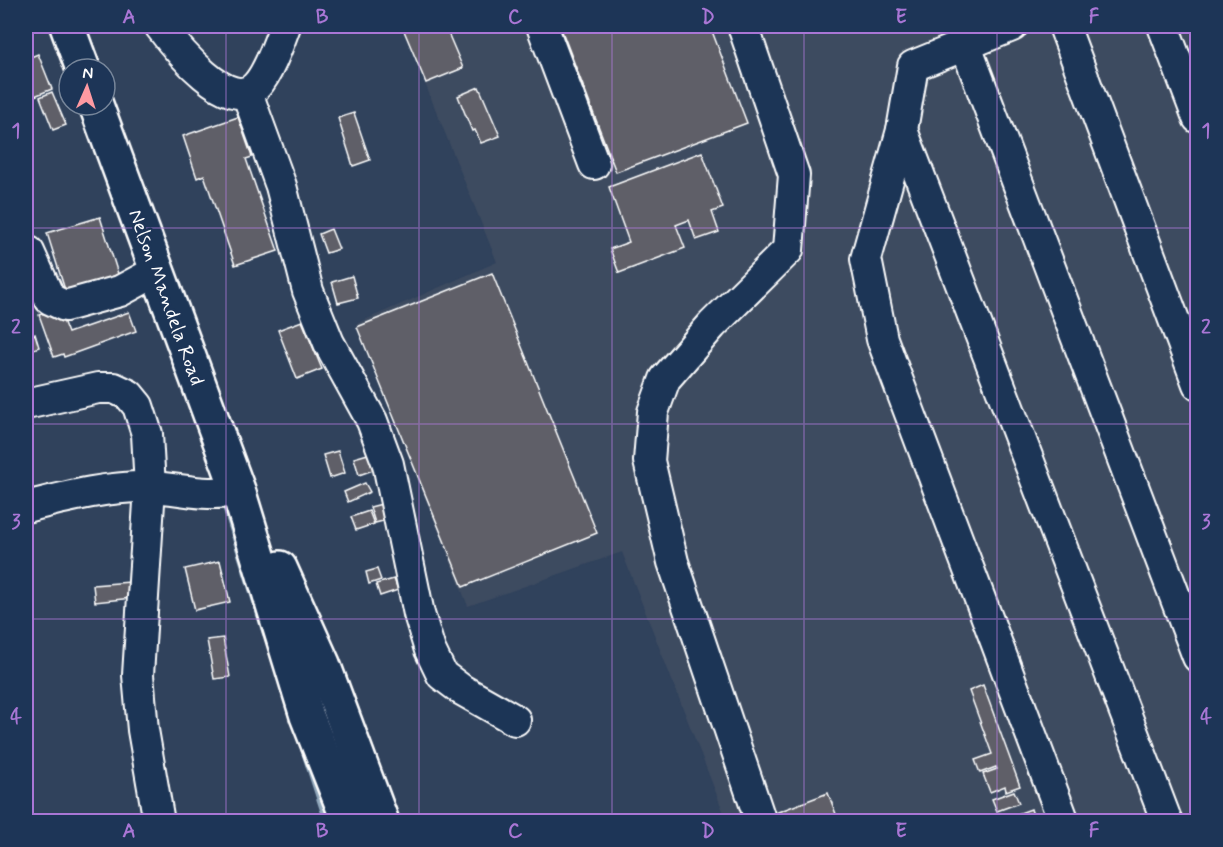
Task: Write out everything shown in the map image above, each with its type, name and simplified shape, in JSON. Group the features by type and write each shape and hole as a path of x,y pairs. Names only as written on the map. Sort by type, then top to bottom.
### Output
{"main road":[{"path":"67,26 78,57"},
{"name":"Nelson Mandela Road","path":"100,117 238,490 307,716 349,822"},
{"name":"Nelson Mandela Road","path":"238,490 280,569 323,664 382,822"}],"lane":[{"path":"160,26 186,59 224,88 236,93 247,93 257,86 274,54 285,26"},
{"path":"542,26 594,164"},
{"path":"743,26 794,175 788,250 712,325 665,379 653,412 649,460 673,562 761,822"},
{"path":"1012,26 913,66 902,130 866,259 882,339 1064,822"},
{"path":"1064,26 1197,384"},
{"path":"1163,26 1197,118"},
{"path":"966,44 1197,657"},
{"path":"247,93 281,186 308,291 329,343 372,421 388,464 414,592 430,650 442,675 462,690 515,720"},
{"path":"902,130 1167,822"},
{"path":"29,252 50,299 65,306 120,291 157,271"},
{"path":"26,404 98,388 114,388 129,394 138,406 147,434 150,487 138,675 142,730 159,822"},
{"path":"26,507 95,491 150,487 221,494 238,490"}],"shaded area":[{"path":"402,26 1197,26 1197,821 727,821 622,552 468,606 356,324 497,262"}],"building":[{"path":"402,26 445,26 463,68 426,83"},
{"path":"560,26 710,26 747,123 616,172"},
{"path":"38,54 52,89 32,97 26,81 26,59"},
{"path":"479,87 500,136 481,143 475,130 472,131 458,96"},
{"path":"52,92 57,104 57,117 63,117 66,125 53,130 40,97"},
{"path":"354,113 370,160 353,166 338,118"},
{"path":"238,117 252,157 246,159 278,251 235,265 204,175 197,178 183,136"},
{"path":"702,152 723,208 712,212 719,232 696,240 689,220 676,225 685,248 619,273 610,249 629,242 609,187"},
{"path":"100,217 119,277 66,293 47,233"},
{"path":"331,229 339,249 326,253 319,234"},
{"path":"492,273 597,533 463,587 357,327"},
{"path":"352,276 358,298 338,303 332,282"},
{"path":"58,308 68,333 129,312 136,331 64,357 63,354 54,357 39,315"},
{"path":"302,321 322,369 297,379 278,330"},
{"path":"35,334 39,347 26,352 26,338"},
{"path":"338,451 345,473 330,478 323,455"},
{"path":"368,454 373,470 359,475 354,458"},
{"path":"365,483 370,492 348,502 344,492"},
{"path":"382,504 387,520 375,523 370,507"},
{"path":"369,511 374,524 356,530 351,517"},
{"path":"220,561 230,602 195,610 185,569"},
{"path":"377,569 381,580 369,584 366,572"},
{"path":"394,579 398,590 380,596 376,584"},
{"path":"130,582 132,598 95,602 93,585"},
{"path":"223,638 230,677 214,679 207,640"},
{"path":"983,685 1020,786 1006,791 1005,786 990,792 983,774 997,769 996,767 980,773 975,760 992,754 969,691"},
{"path":"1014,791 1019,803 997,811 992,799"},
{"path":"828,793 839,822 773,822 770,815"},
{"path":"1031,809 1035,822 1002,822 1001,820"}],"waterway":[{"path":"223,500 265,634"},
{"path":"303,749 327,822"}]}
